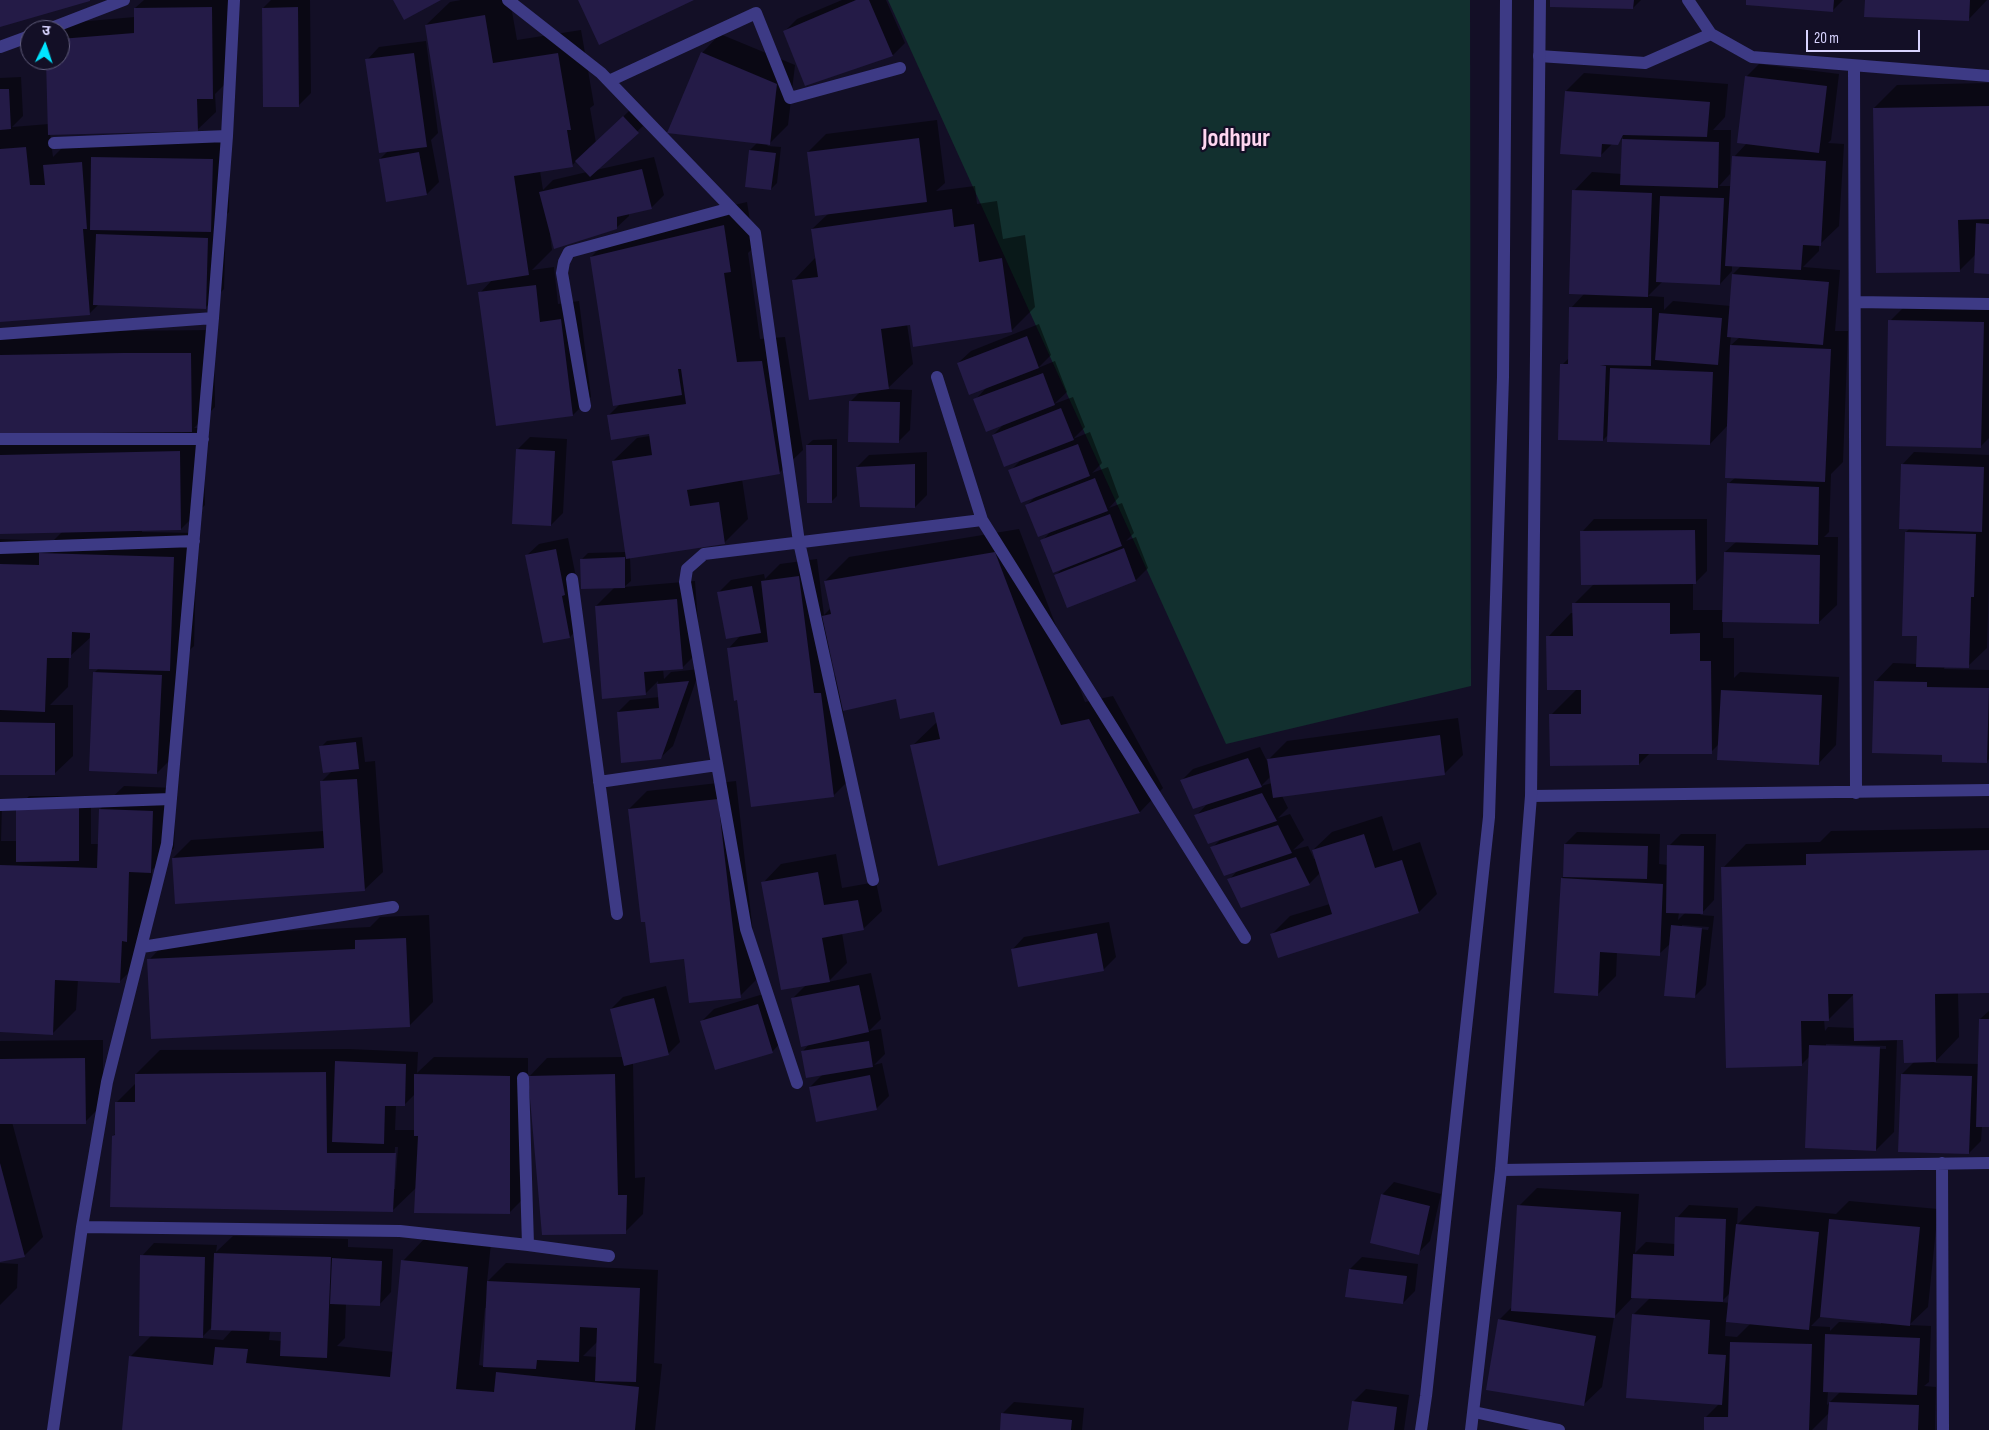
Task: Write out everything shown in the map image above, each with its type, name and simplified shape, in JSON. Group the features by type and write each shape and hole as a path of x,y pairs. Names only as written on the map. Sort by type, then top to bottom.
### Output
{"street":[{"path":"70,21 124,0"},
{"path":"53,1430 82,1226 107,1082 167,844 213,318 227,136 234,0"},
{"path":"508,0 609,81 755,233 799,542 873,880"},
{"path":"1421,1430 1489,817 1503,376 1506,0"},
{"path":"1471,1430 1501,1170 1531,796 1540,0"},
{"path":"1688,0 1711,34 1752,57 1989,76"},
{"path":"609,81 756,13 790,98 900,68"},
{"path":"1539,56 1645,63 1711,34"},
{"path":"0,48 20,40"},
{"path":"1854,66 1856,793"},
{"path":"54,142 227,136"},
{"path":"585,406 562,273 564,262 569,252 731,208"},
{"path":"1855,302 1989,304"},
{"path":"0,334 213,318"},
{"path":"937,377 982,520 1245,938"},
{"path":"0,440 203,439"},
{"path":"797,1083 746,929 685,582 687,569 704,554 982,520"},
{"path":"0,548 194,541"},
{"path":"572,579 617,914"},
{"path":"599,782 717,765"},
{"path":"1531,796 1989,790"},
{"path":"0,805 171,799"},
{"path":"142,947 393,907"},
{"path":"523,1078 528,1244"},
{"path":"1501,1170 1989,1163"},
{"path":"1942,1164 1944,1430"},
{"path":"82,1226 400,1230 528,1244 609,1256"},
{"path":"1474,1412 1559,1430"}],"green space":[{"path":"888,0 1470,0 1471,686 1226,744"}],"building":[{"path":"0,0 90,0 20,20 0,27"},
{"path":"393,0 441,0 404,20"},
{"path":"578,0 694,0 599,45"},
{"path":"856,0 869,0 893,56 805,86 783,31"},
{"path":"1550,0 1634,0 1633,9 1550,7"},
{"path":"1746,0 1834,0 1833,12 1746,5"},
{"path":"1865,0 1970,0 1969,21 1864,17"},
{"path":"212,7 213,99 197,99 198,131 48,135 46,70 70,70 70,38 134,33 134,8"},
{"path":"298,7 299,107 263,107 262,8"},
{"path":"485,15 493,63 558,53 571,130 567,130 573,167 514,176 529,275 467,285 425,25"},
{"path":"701,52 777,84 770,145 667,133"},
{"path":"414,53 427,147 379,153 365,59"},
{"path":"1745,76 1827,86 1819,153 1737,143"},
{"path":"0,89 9,89 11,129 0,130"},
{"path":"1565,91 1710,102 1707,137 1623,135 1618,145 1602,144 1601,157 1560,154"},
{"path":"1989,106 1989,219 1958,220 1960,272 1876,273 1873,108"},
{"path":"623,116 639,133 590,177 575,161"},
{"path":"919,138 927,202 815,216 807,152"},
{"path":"1622,139 1719,142 1718,188 1620,185"},
{"path":"26,147 30,185 45,185 43,165 82,162 87,229 83,229 90,315 0,322 0,149"},
{"path":"749,150 776,153 771,190 745,187"},
{"path":"419,152 427,195 386,202 379,159"},
{"path":"1732,156 1826,161 1821,246 1803,245 1801,270 1725,266"},
{"path":"91,157 213,159 211,232 90,230"},
{"path":"642,169 652,209 617,217 617,229 554,249 539,192"},
{"path":"1572,190 1652,193 1648,297 1569,294"},
{"path":"1660,196 1724,198 1720,285 1656,282"},
{"path":"952,209 954,227 974,224 979,262 1002,258 1012,332 913,347 910,325 881,329 889,389 809,400 792,280 818,277 811,229"},
{"path":"1976,223 1989,224 1989,274 1974,273"},
{"path":"724,225 731,272 724,273 737,362 762,361 780,474 687,490 690,506 719,502 725,544 626,559 612,461 652,455 649,434 611,440 607,415 686,404 681,369 678,369 682,395 613,406 590,257"},
{"path":"96,234 208,238 206,309 93,305"},
{"path":"1732,274 1829,282 1823,345 1727,337"},
{"path":"536,285 540,322 561,319 573,416 496,426 478,292"},
{"path":"1569,307 1652,308 1651,366 1600,365 1606,366 1603,441 1558,440 1560,364 1568,364"},
{"path":"1659,313 1722,318 1718,365 1655,360"},
{"path":"1888,320 1984,322 1981,448 1886,446"},
{"path":"1027,336 1039,368 969,395 957,363"},
{"path":"1730,345 1831,349 1825,482 1725,478"},
{"path":"191,353 192,432 0,434 0,355"},
{"path":"1610,368 1713,372 1710,445 1607,442"},
{"path":"1043,373 1055,405 986,432 973,399"},
{"path":"849,401 900,402 899,443 848,442"},
{"path":"1061,408 1074,440 1004,467 992,435"},
{"path":"1078,444 1090,476 1021,503 1008,470"},
{"path":"806,445 832,445 832,503 807,503"},
{"path":"516,449 555,451 551,526 512,524"},
{"path":"180,451 181,530 0,534 0,455"},
{"path":"915,464 915,508 860,507 856,467"},
{"path":"1901,464 1984,467 1982,532 1899,529"},
{"path":"1095,478 1108,511 1038,537 1025,505"},
{"path":"1727,483 1819,487 1818,545 1725,542"},
{"path":"1110,514 1122,546 1053,573 1040,540"},
{"path":"1695,530 1696,584 1581,585 1580,531"},
{"path":"1905,532 1976,534 1974,597 1971,597 1969,668 1916,667 1917,636 1902,636"},
{"path":"1124,548 1136,581 1067,608 1054,575"},
{"path":"556,549 565,595 562,596 570,638 543,643 525,555"},
{"path":"995,552 1061,725 1089,719 1140,813 938,866 910,745 940,739 934,712 900,719 896,699 843,711 822,616 831,614 824,581"},
{"path":"1724,552 1820,555 1819,624 1722,622"},
{"path":"39,553 174,557 170,671 89,669 90,633 72,632 71,658 47,658 45,712 0,710 0,564 39,565"},
{"path":"625,557 625,588 581,589 580,559"},
{"path":"799,576 814,693 821,693 834,797 751,807 737,700 734,701 727,648 768,642 761,581"},
{"path":"752,586 761,633 726,639 717,592"},
{"path":"677,599 683,669 644,672 646,695 602,699 595,606"},
{"path":"1572,603 1670,603 1670,634 1700,633 1700,661 1711,661 1712,754 1639,754 1639,765 1550,766 1549,714 1581,714 1581,690 1547,690 1546,636 1573,636"},
{"path":"93,672 162,675 157,774 89,771"},
{"path":"689,681 661,759 621,763 617,712 659,708 657,684"},
{"path":"1874,681 1927,682 1927,687 1989,688 1987,763 1942,762 1942,755 1872,753"},
{"path":"1721,690 1822,695 1819,765 1717,760"},
{"path":"0,722 55,723 55,775 0,775"},
{"path":"1440,735 1445,775 1273,798 1267,759"},
{"path":"356,742 359,769 323,773 319,746"},
{"path":"1248,758 1262,787 1193,809 1180,780"},
{"path":"357,779 365,891 175,904 172,858 324,848 320,781"},
{"path":"1262,793 1277,821 1208,844 1194,815"},
{"path":"718,799 741,998 689,1003 684,959 650,963 645,922 641,922 628,809"},
{"path":"79,807 79,861 16,862 16,808"},
{"path":"99,809 153,811 151,873 129,872 127,942 122,941 120,983 55,980 53,1035 0,1032 0,865 97,868"},
{"path":"1278,825 1292,853 1224,876 1210,847"},
{"path":"1364,834 1375,868 1402,860 1419,913 1278,958 1270,934 1332,914 1312,850"},
{"path":"1564,844 1648,846 1647,879 1563,877"},
{"path":"1667,845 1704,846 1703,914 1666,913"},
{"path":"1989,850 1989,993 1935,994 1936,1062 1904,1063 1903,1040 1854,1041 1853,994 1828,994 1829,1021 1801,1021 1802,1066 1726,1068 1721,867 1806,865 1806,854"},
{"path":"1296,857 1310,885 1241,908 1227,879"},
{"path":"818,872 824,905 858,900 864,930 822,938 830,982 781,990 761,882"},
{"path":"1561,878 1663,884 1660,956 1600,952 1598,996 1554,993"},
{"path":"1671,925 1702,928 1695,998 1664,996"},
{"path":"1097,933 1104,971 1018,987 1011,949"},
{"path":"406,938 410,1027 151,1039 147,959 355,949 355,940"},
{"path":"859,985 869,1032 801,1047 791,998"},
{"path":"654,998 669,1055 624,1066 610,1009"},
{"path":"758,1004 773,1053 715,1070 700,1021"},
{"path":"1979,1019 1989,1019 1989,1127 1976,1127"},
{"path":"869,1041 873,1067 806,1078 801,1051"},
{"path":"1809,1045 1880,1047 1876,1151 1805,1148"},
{"path":"85,1058 86,1124 0,1124 0,1059"},
{"path":"335,1061 406,1064 405,1106 385,1106 384,1144 332,1142"},
{"path":"326,1072 327,1153 396,1153 393,1212 110,1207 112,1136 115,1135 115,1102 135,1102 135,1074"},
{"path":"414,1074 510,1076 510,1214 414,1213 418,1136 414,1136"},
{"path":"615,1074 618,1195 627,1195 626,1234 542,1235 528,1076"},
{"path":"1901,1074 1972,1076 1969,1154 1898,1152"},
{"path":"870,1075 877,1110 816,1122 809,1087"},
{"path":"0,1163 25,1257 0,1262"},
{"path":"1381,1194 1430,1206 1419,1255 1370,1243"},
{"path":"1517,1205 1621,1212 1615,1318 1511,1311"},
{"path":"1675,1217 1726,1219 1723,1302 1631,1298 1633,1254 1674,1256"},
{"path":"1829,1219 1920,1227 1910,1326 1820,1317"},
{"path":"1736,1224 1819,1232 1809,1330 1726,1322"},
{"path":"214,1253 331,1257 327,1358 280,1356 281,1332 211,1330"},
{"path":"140,1255 205,1257 203,1338 139,1336"},
{"path":"332,1258 382,1261 380,1306 330,1304"},
{"path":"401,1260 468,1267 456,1389 494,1392 496,1372 639,1387 635,1430 122,1430 129,1356 213,1365 215,1347 248,1349 246,1363 390,1377"},
{"path":"1349,1269 1407,1276 1403,1304 1345,1297"},
{"path":"487,1281 640,1288 636,1382 595,1381 597,1328 580,1327 579,1362 537,1360 536,1369 483,1367"},
{"path":"1632,1314 1710,1320 1708,1354 1726,1355 1722,1405 1626,1398"},
{"path":"1498,1319 1596,1336 1584,1406 1486,1390"},
{"path":"1825,1334 1920,1338 1917,1395 1823,1392"},
{"path":"1730,1342 1812,1344 1809,1430 1704,1430 1704,1417 1728,1417"},
{"path":"1352,1401 1397,1407 1394,1430 1348,1430"},
{"path":"1829,1402 1919,1405 1918,1430 1827,1430"},
{"path":"1001,1413 1072,1420 1071,1430 1000,1430"}],"district":[{"name":"Jodhpur","path":"1236,140"}]}
